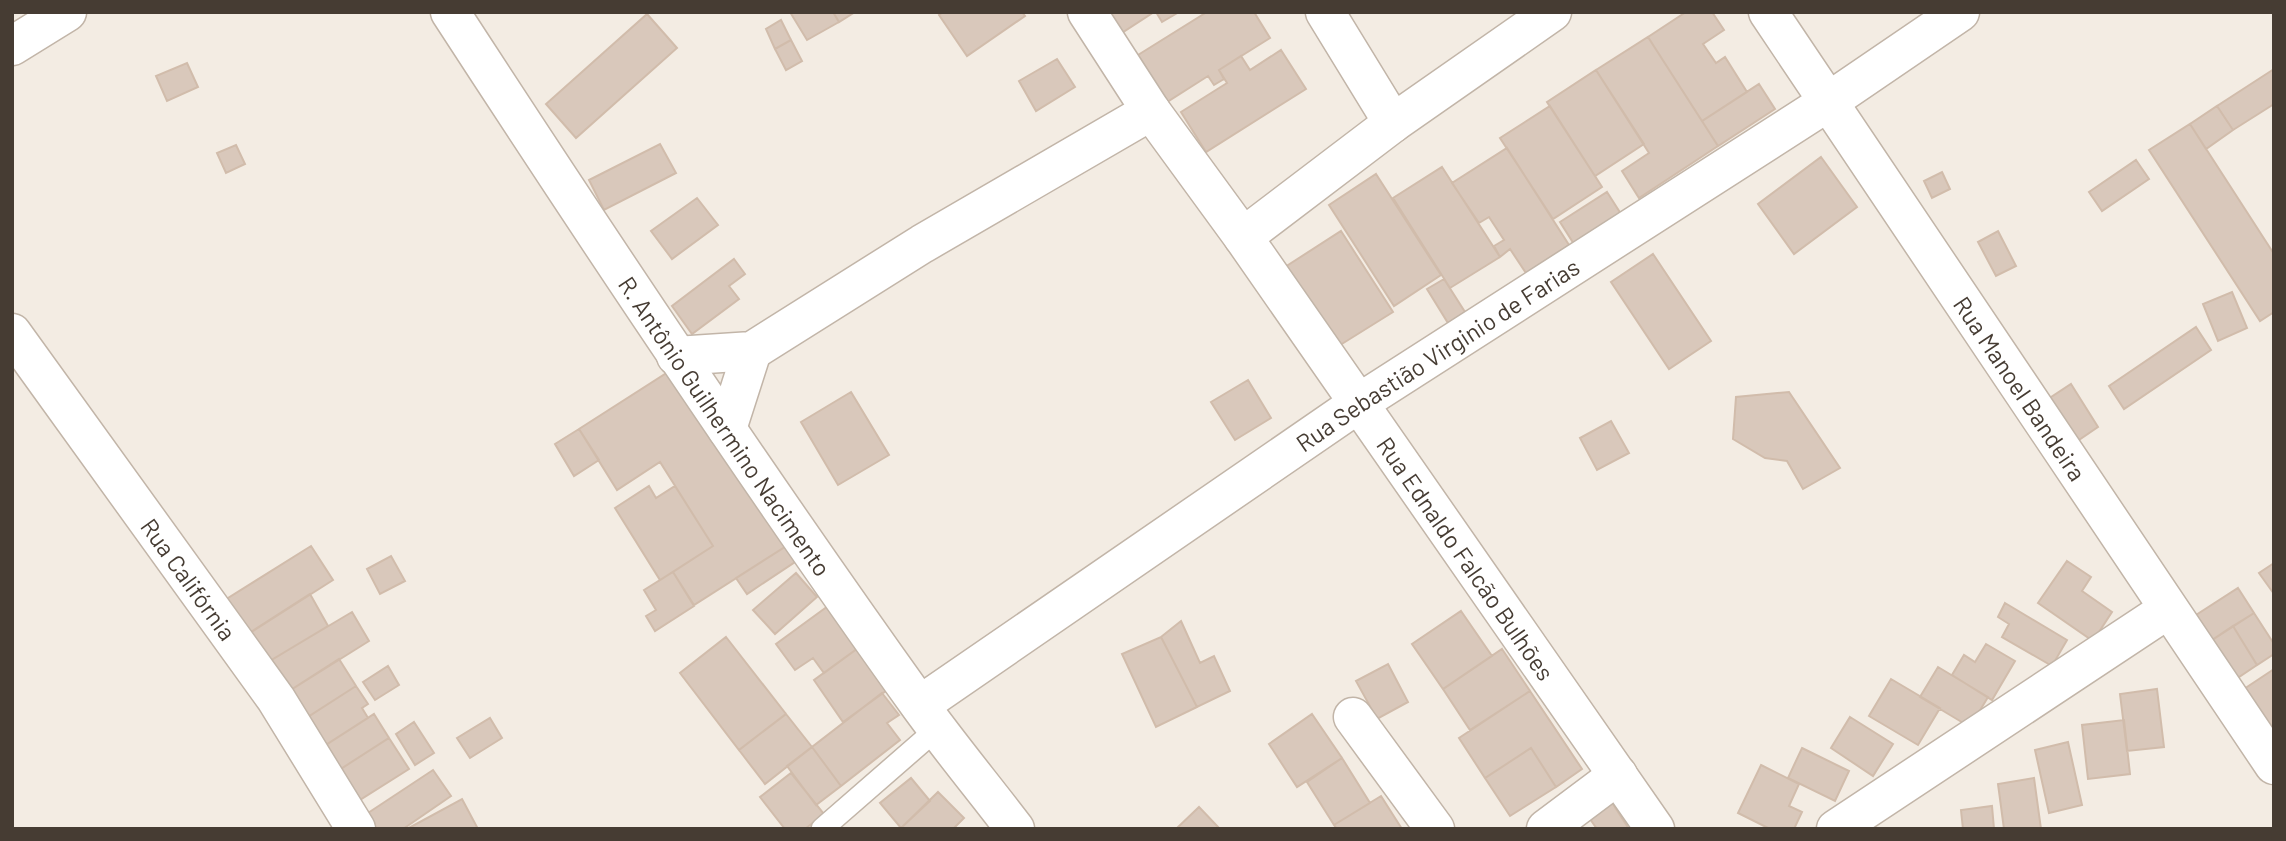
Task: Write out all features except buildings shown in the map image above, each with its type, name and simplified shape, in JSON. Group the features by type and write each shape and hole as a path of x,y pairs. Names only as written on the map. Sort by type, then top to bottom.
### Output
{"street":[{"path":"12,46 66,12"},
{"name":"R. Antônio Guilhermino Nacimento","path":"450,12 676,356 929,716 1015,829"},
{"name":"Rua Ednaldo Falcão Bulhões","path":"1087,12 1151,111 1243,237 1655,829"},
{"path":"1325,12 1393,123"},
{"name":"Rua Manoel Bandeira","path":"1768,12 2167,610 2274,765"},
{"name":"Rua Sebastião Virginio de Farias","path":"929,716 1359,403 1829,102 1959,12"},
{"path":"1243,237 1537,17"},
{"path":"676,356 752,351 934,237 1151,111"},
{"name":"Rua Califórnia","path":"12,333 276,699 356,829"},
{"path":"727,429 752,351"},
{"path":"1836,829 2167,610"},
{"path":"1353,717 1435,829"},
{"path":"1546,829 1618,775"}],"lane":[{"name":"Rua Sebastião Virginio de Farias","path":"822,829 929,716"}]}
